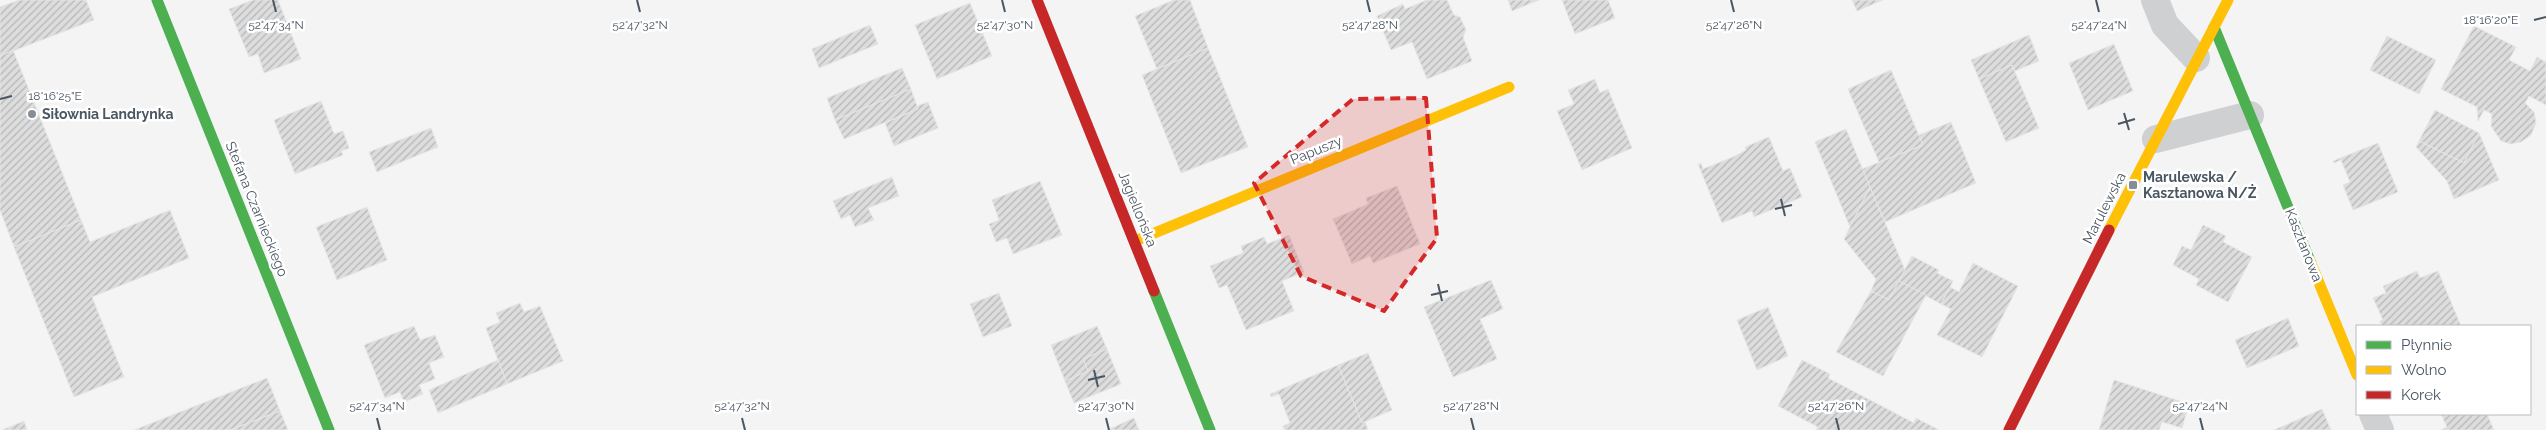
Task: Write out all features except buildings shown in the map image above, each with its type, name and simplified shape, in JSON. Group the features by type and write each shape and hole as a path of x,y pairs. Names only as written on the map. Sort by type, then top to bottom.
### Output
{"street":[{"name":"Stefana Czarnieckiego","path":"157,0 329,430"},
{"name":"Jagiellońska","path":"1037,0 1210,430"},
{"path":"2154,0 2165,25 2196,58"},
{"name":"Marulewska","path":"2009,430 2196,58 2228,0"},
{"name":"Kasztanowa","path":"2214,27 2356,373"},
{"name":"Papuszy","path":"1135,241 1509,87"},
{"path":"2156,139 2250,115"},
{"path":"2373,415 2380,430"}],"highlighted area":[{"path":"1426,98 1437,238 1384,311 1301,276 1254,183 1353,99"}],"traffic: fast":[{"path":"157,0 329,430"},
{"path":"2214,27 2310,261"},
{"path":"1154,291 1210,430"}],"traffic: slow":[{"path":"2109,230 2228,0"},
{"path":"1135,241 1509,87"},
{"path":"2310,261 2356,373"}],"traffic: jam":[{"path":"1037,0 1154,291"},
{"path":"2009,430 2109,230"}],"place":[{"name":"Siłownia Landrynka","path":"32,114"},
{"name":"Marulewska / Kasztanowa N/Ż","path":"2133,185"}]}
